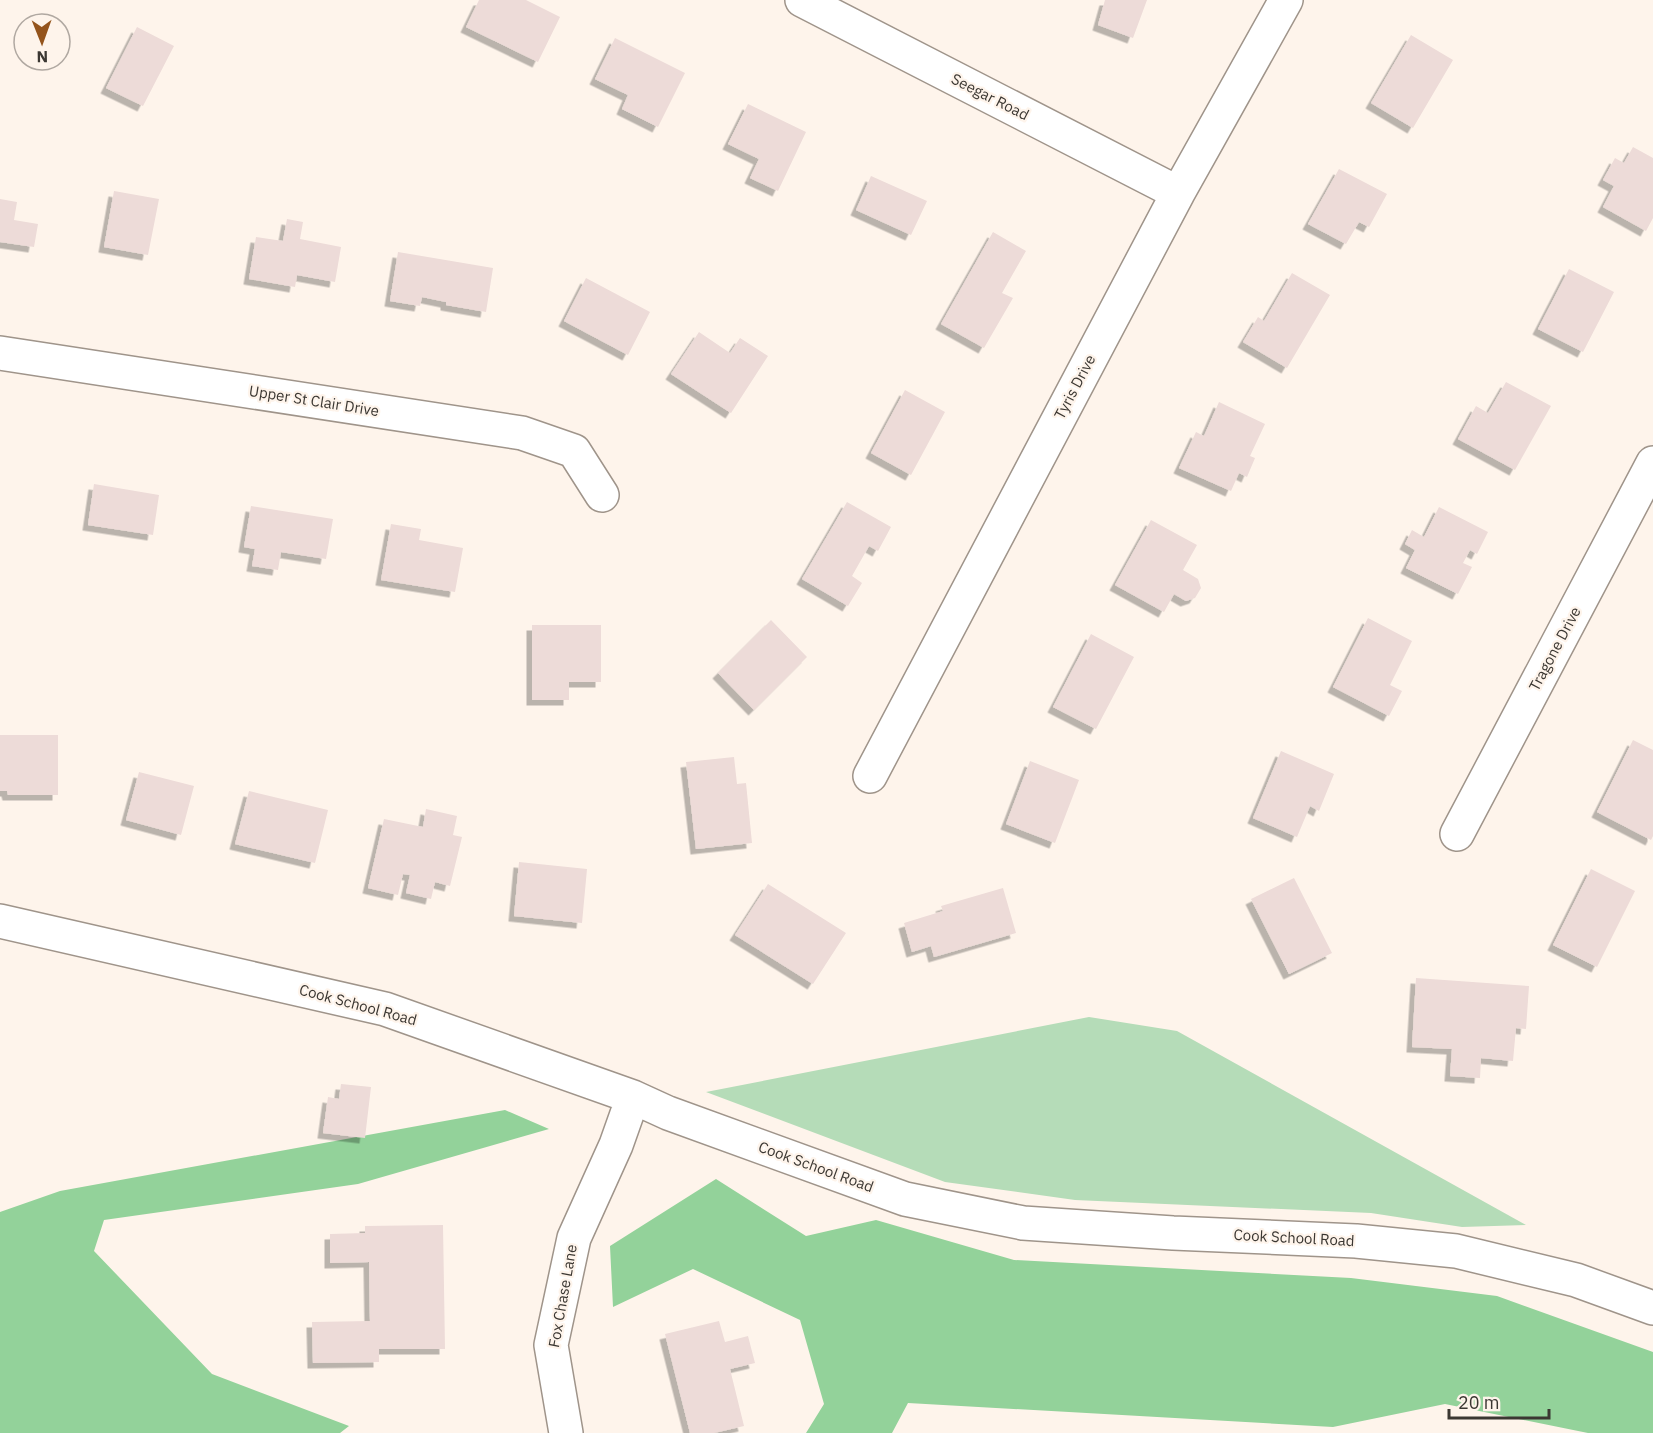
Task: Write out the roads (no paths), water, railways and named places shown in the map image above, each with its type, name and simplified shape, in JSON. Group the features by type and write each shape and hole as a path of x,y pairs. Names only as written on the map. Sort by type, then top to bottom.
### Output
{"street":[{"name":"Seegar Road","path":"802,0 1178,193"},
{"name":"Tyris Drive","path":"870,776 1178,193 1286,0"},
{"name":"Upper St Clair Drive","path":"0,353 522,433 574,451 602,495"},
{"name":"Tragone Drive","path":"1457,834 1653,464"},
{"name":"Cook School Road","path":"0,921 385,1009 633,1097 668,1113 905,1199 1023,1223 1173,1233 1356,1241 1455,1251 1576,1280 1653,1308"},
{"name":"Fox Chase Lane","path":"566,1433 551,1345 574,1238 616,1145 633,1097"}]}
